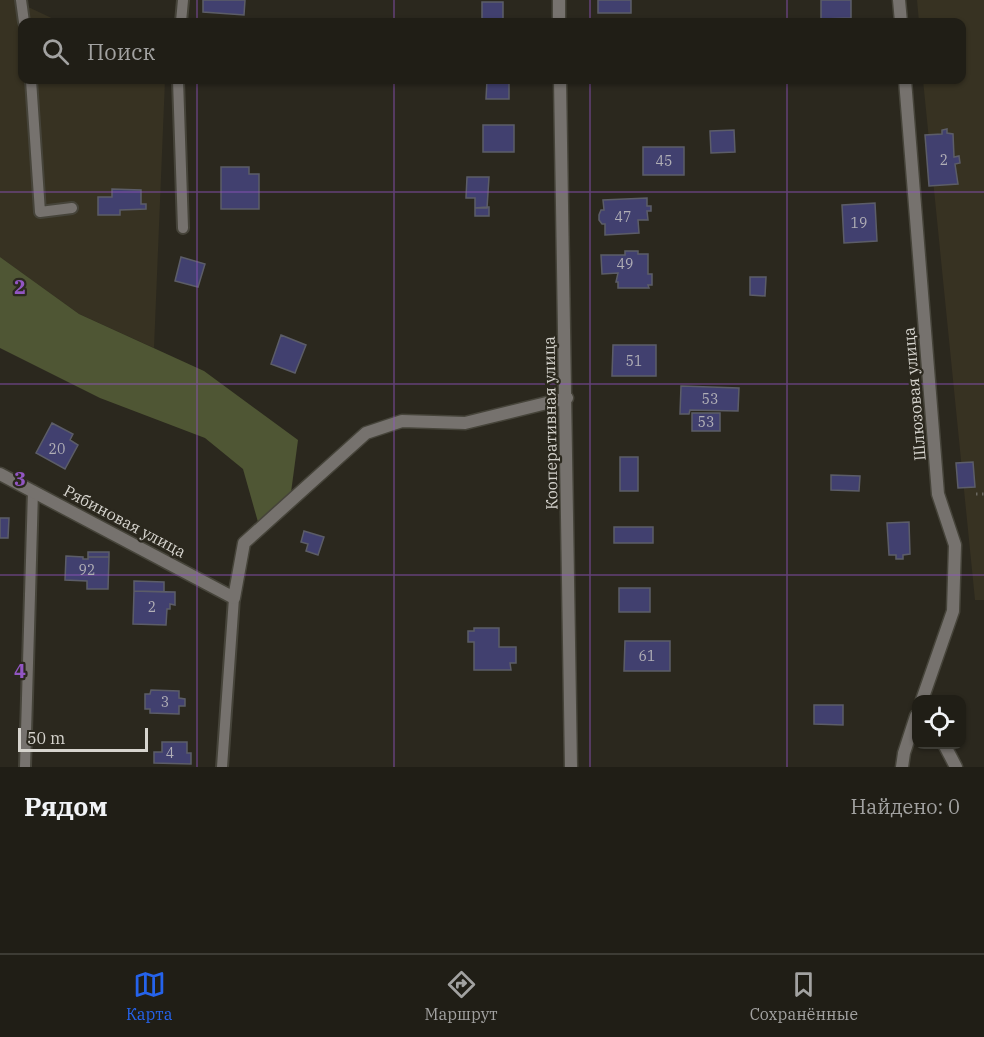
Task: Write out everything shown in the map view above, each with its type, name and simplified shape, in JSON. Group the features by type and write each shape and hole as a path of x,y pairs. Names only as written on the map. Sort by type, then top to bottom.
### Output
{"street":[{"path":"559,0 559,18"},
{"path":"899,0 901,18"},
{"name":"Кооперативная улица","path":"560,84 567,398 571,767"},
{"name":"Шлюзовая улица","path":"906,84 938,494 955,545 953,611 923,695"},
{"path":"234,598 244,543 366,433 402,421 465,423 567,398"},
{"name":"Рябиновая улица","path":"0,474 234,598"},
{"path":"902,767 912,728"},
{"path":"947,749 956,767"}],"lane":[{"path":"21,0 23,18"},
{"path":"181,18 183,0"},
{"path":"31,84 40,212 72,208"},
{"path":"178,84 183,228"},
{"path":"25,767 33,491"},
{"path":"222,767 234,598"}],"path":[{"path":"976,494 984,494"}],"shaded area":[{"path":"0,0 22,0 24,5 52,18 18,18 18,84 165,84 154,348 79,314 0,257"},
{"path":"917,0 984,0 984,600 975,600 923,84 966,84 966,18 919,18"}],"green space":[{"path":"0,257 79,314 204,371 298,440 290,500 258,522 243,469 205,438 100,398 0,348"}],"building":[{"path":"203,0 245,0 244,15 203,12"},
{"path":"598,0 631,0 631,13 598,13"},
{"path":"821,0 851,0 851,18 821,18"},
{"path":"482,2 503,2 503,18 482,18"},
{"path":"487,84 509,84 509,99 486,99"},
{"path":"483,125 514,125 514,152 483,152"},
{"path":"947,129 947,133 953,134 954,157 959,156 960,163 955,164 958,184 929,186 925,135 942,134 942,130"},
{"path":"734,130 735,152 711,153 710,131"},
{"path":"643,147 684,147 684,175 643,175"},
{"path":"221,167 249,167 249,174 259,174 259,209 221,209"},
{"path":"467,177 489,177 487,208 475,208 475,198 466,198"},
{"path":"467,177 489,177 487,208 475,208 475,198 466,198"},
{"path":"112,189 141,190 141,204 146,204 146,209 120,210 120,215 98,215 98,197 112,197"},
{"path":"647,198 647,206 651,206 651,211 647,211 648,220 638,220 639,233 605,235 605,224 599,220 601,210 604,210 603,200"},
{"path":"875,203 877,241 844,243 842,205"},
{"path":"489,207 489,216 475,216 475,208"},
{"path":"625,251 648,254 648,274 652,274 652,285 648,285 649,288 618,288 618,282 616,282 618,273 602,274 601,255 625,255"},
{"path":"181,257 205,264 198,287 175,281"},
{"path":"750,277 766,277 765,296 750,295"},
{"path":"281,335 306,345 295,373 271,364"},
{"path":"613,345 656,345 656,376 612,376"},
{"path":"681,386 739,388 738,411 690,410 689,414 680,414"},
{"path":"692,413 720,413 720,431 692,431"},
{"path":"52,423 73,434 70,440 78,445 65,469 36,453"},
{"path":"620,457 638,457 638,491 620,491"},
{"path":"973,462 975,487 958,488 956,463"},
{"path":"831,475 860,476 859,491 831,490"},
{"path":"0,518 9,518 8,538 0,538"},
{"path":"909,522 910,554 903,555 903,559 896,559 896,555 889,555 887,523"},
{"path":"614,527 653,527 653,543 614,543"},
{"path":"304,531 324,537 318,555 306,551 308,544 301,542"},
{"path":"88,552 109,552 109,557 88,557"},
{"path":"66,556 83,557 83,559 109,557 108,589 87,589 87,581 65,580"},
{"path":"66,556 83,557 83,559 109,557 108,589 87,589 87,581 65,580"},
{"path":"134,581 164,582 164,592 134,591"},
{"path":"619,588 650,588 650,612 619,612"},
{"path":"134,591 175,592 175,605 170,604 170,609 167,609 166,625 133,624"},
{"path":"474,628 499,628 499,647 516,647 516,663 510,663 511,670 474,670 474,642 468,642 468,631 474,631"},
{"path":"625,641 670,641 670,671 624,671"},
{"path":"151,690 179,691 179,698 185,699 185,706 179,706 179,714 150,713 150,709 145,709 145,694 150,694"},
{"path":"814,705 843,705 843,725 814,724"},
{"path":"162,742 187,742 187,753 191,753 191,764 154,763 154,752 162,752"}]}
